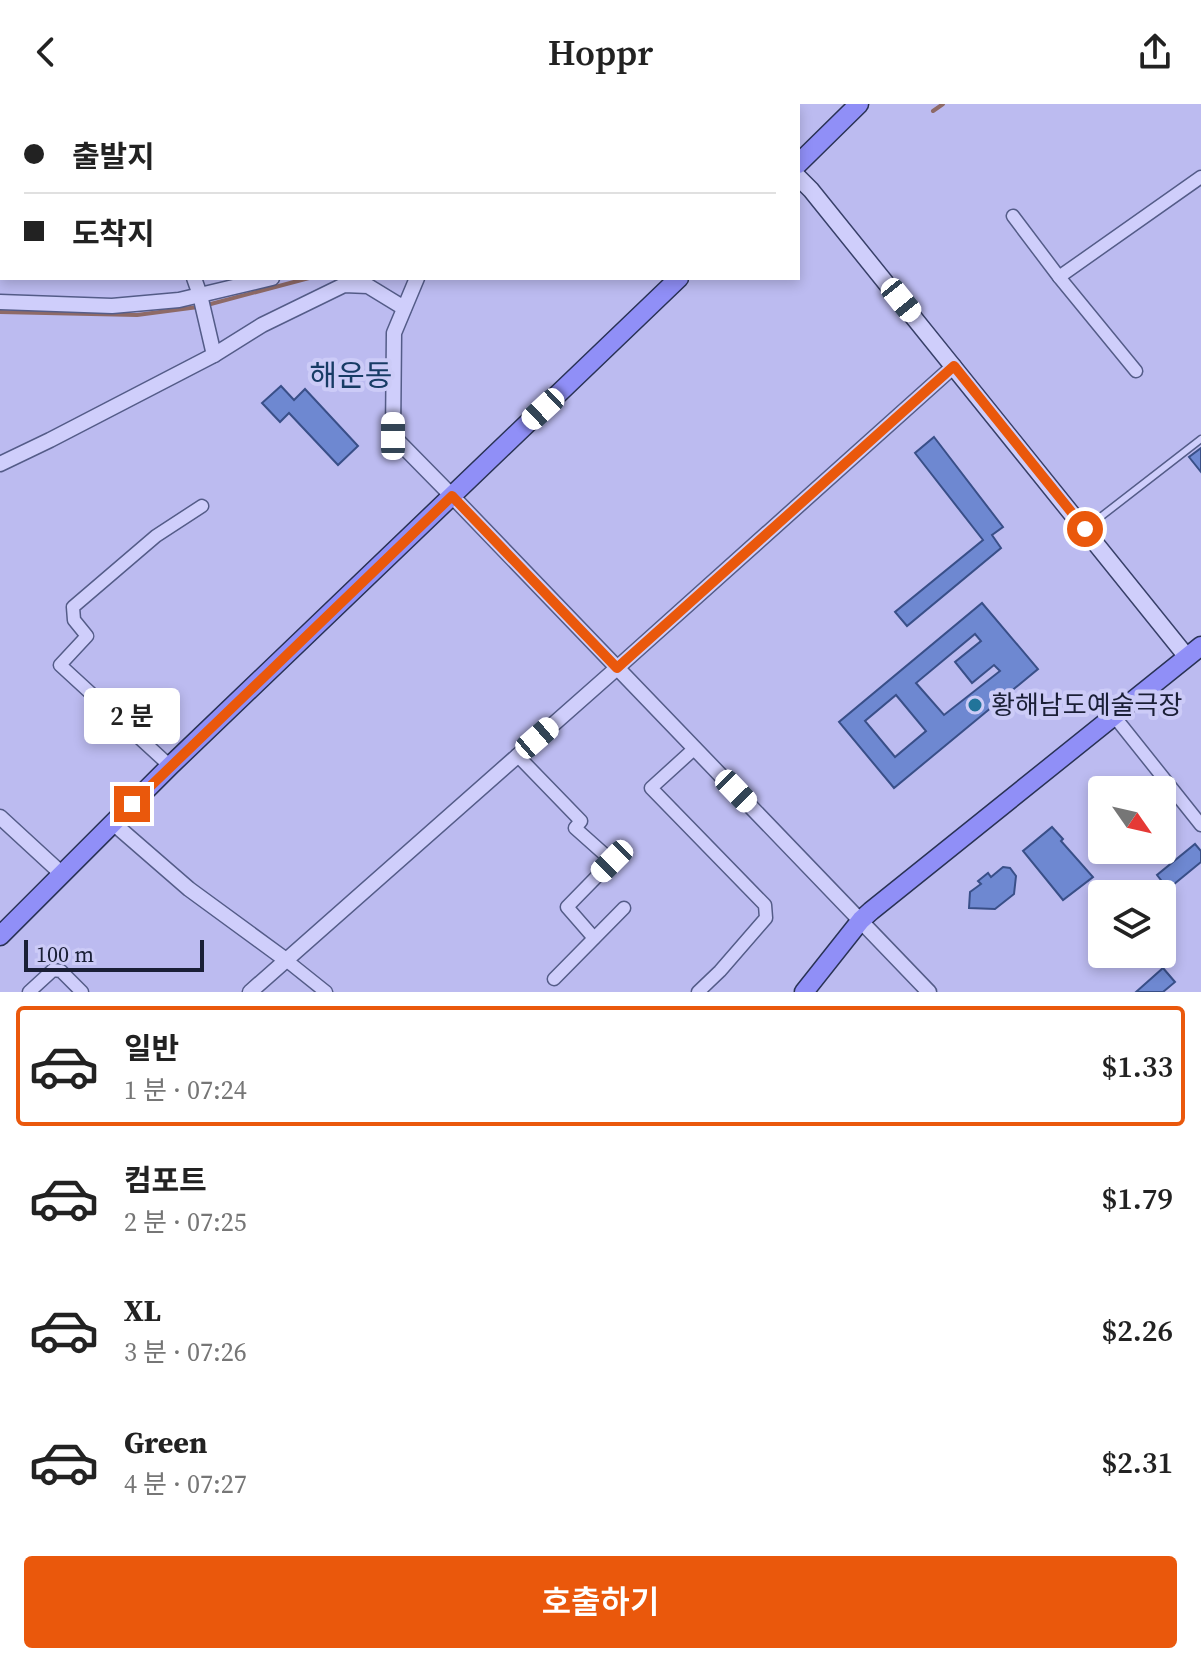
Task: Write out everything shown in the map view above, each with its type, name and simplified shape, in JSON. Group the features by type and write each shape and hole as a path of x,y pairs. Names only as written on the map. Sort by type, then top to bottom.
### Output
{"main road":[{"path":"800,162 859,104"},
{"path":"800,179 1085,529 1194,652 861,920 804,992"},
{"path":"0,936 170,766 677,280"}],"street":[{"path":"1059,277 1201,177"},
{"path":"1013,216 1136,371"},
{"path":"195,280 214,355"},
{"path":"0,302 112,306 179,300 202,302 266,280"},
{"path":"416,280 394,333 393,436 929,992"},
{"path":"0,464 344,285 368,286 404,308"},
{"path":"250,992 954,366"},
{"path":"170,766 60,665 87,636 74,620 73,607 156,536 202,506"},
{"path":"1114,716 1201,825"},
{"path":"695,748 651,788 765,905 766,918 698,992"},
{"path":"517,755 581,821 575,828 612,861 567,907 594,938"},
{"path":"0,817 62,874"},
{"path":"113,823 189,889 326,992"},
{"path":"554,979 624,908"},
{"path":"29,992 53,970 61,971 82,992"}],"lane":[{"path":"1085,529 1201,439"}],"building":[{"path":"281,386 294,400 305,389 358,446 338,465 289,413 280,422 262,403"},
{"path":"934,437 1003,527 992,535 1001,548 907,626 895,612 983,540 915,453"},
{"path":"1201,448 1201,472 1189,457"},
{"name":"황해남도예술극장","path":"982,603 1038,669 894,788 839,722","holes":["975,634 981,641 955,662 972,683 994,665 1000,671 944,715 916,683","896,695 926,731 895,757 865,721"]},
{"path":"1052,827 1093,877 1063,900 1023,851"},
{"path":"1195,844 1201,851 1201,862 1176,882 1176,880 1161,880 1157,875 1170,864 1176,864 1176,860"},
{"path":"1003,867 1010,868 1016,876 1014,894 995,909 969,908 970,892 981,884 978,881 988,873 991,877"},
{"path":"1163,968 1175,982 1163,992 1136,992"}],"waterway":[{"path":"933,111 943,104"},
{"path":"207,305 301,280"},
{"path":"0,312 137,315 198,307"}],"place":[{"name":"황해남도예술극장","path":"975,705"}],"district":[{"name":"해운동","path":"351,376"}],"route":[{"path":"132,804 452,496 617,668 954,366 1085,529"}]}
